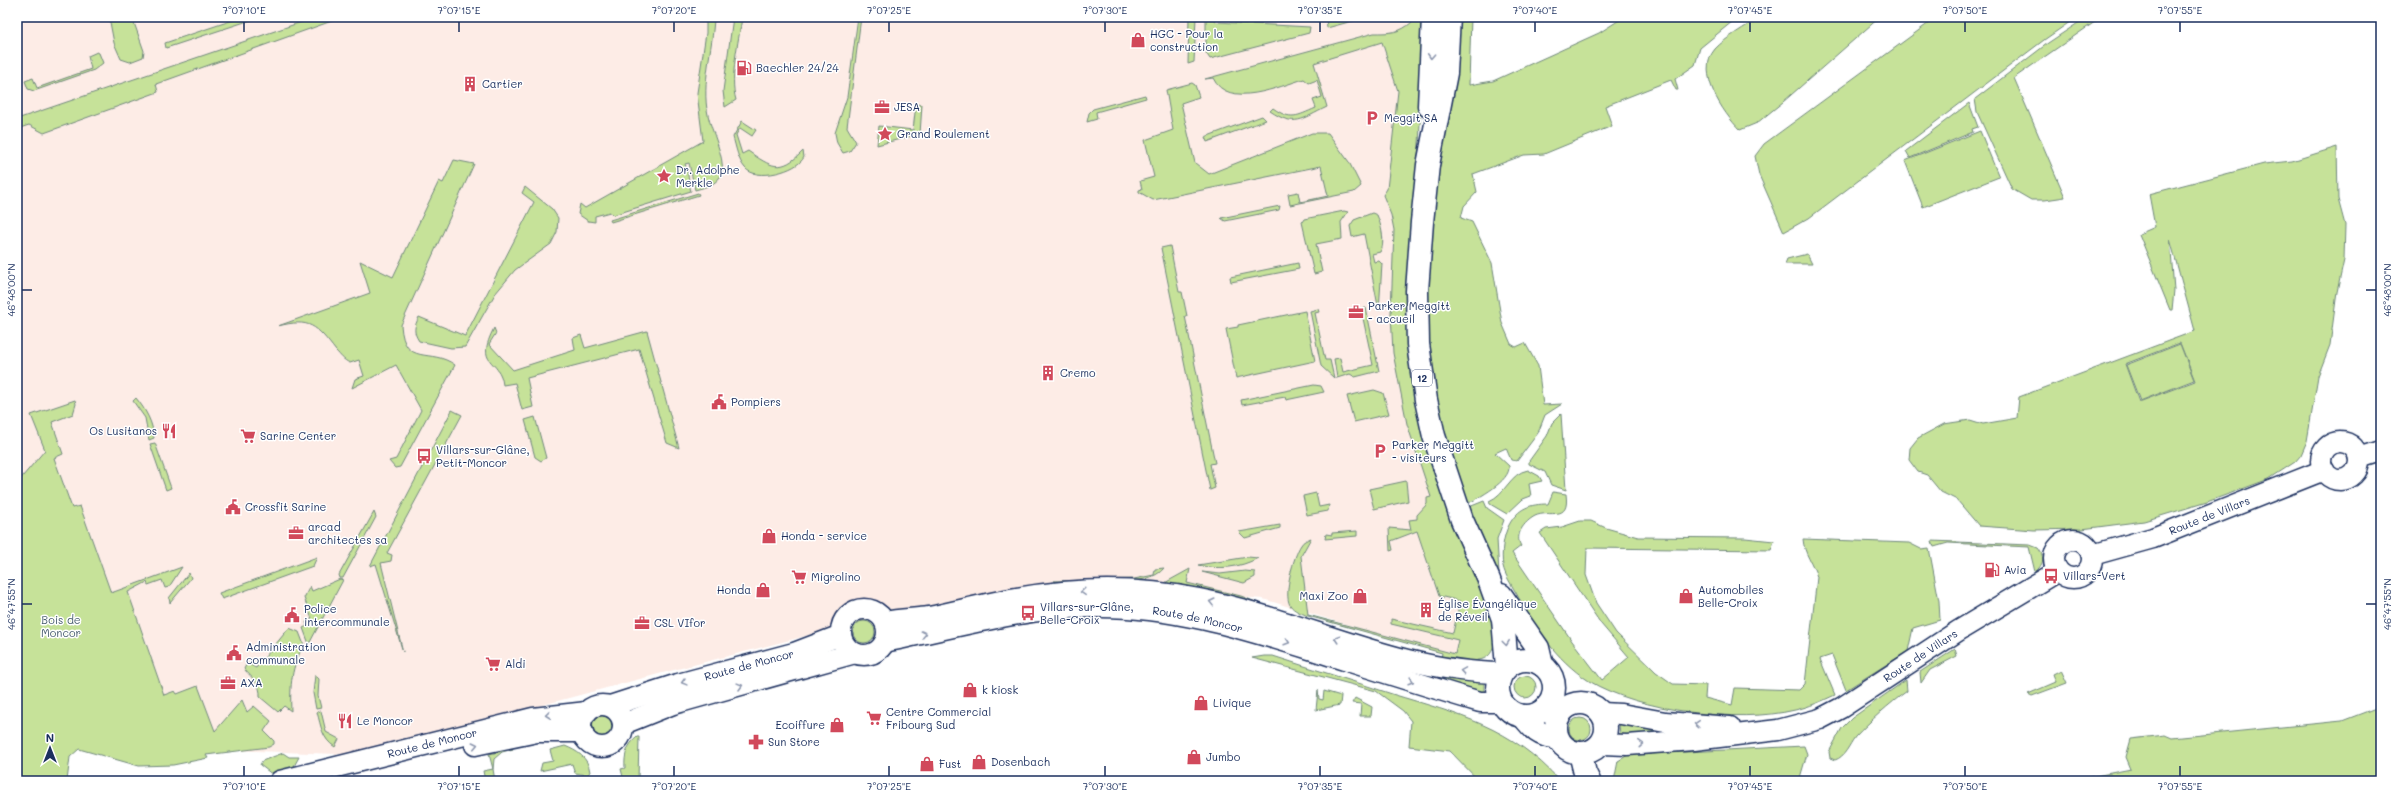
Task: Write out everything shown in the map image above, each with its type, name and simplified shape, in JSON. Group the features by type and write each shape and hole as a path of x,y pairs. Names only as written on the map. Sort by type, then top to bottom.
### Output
{"main road":[{"name":"12","path":"1433,17 1428,165 1417,291 1418,344 1422,380 1429,418 1445,473 1465,526 1489,580 1503,619 1505,670"},
{"name":"12","path":"1428,165 1446,73 1449,17"},
{"path":"2332,443 2349,443 2358,452 2359,458 2358,469 2347,478 2336,479 2324,470 2321,462 2323,453 2332,443"},
{"path":"2359,458 2381,451"},
{"name":"Route de Villars","path":"2092,555 2153,538 2324,470"},
{"path":"2079,541 2090,549 2092,555 2091,568 2082,577 2069,578 2058,571 2054,561 2055,555 2060,546 2066,542 2079,541"},
{"name":"Route de Villars","path":"1602,744 1627,745 1778,730 1820,719 1841,708 1958,631 2058,571"},
{"name":"12","path":"1489,580 1538,648 1547,673"},
{"name":"Route de Moncor","path":"885,622 928,617 1016,598 1042,595 1098,590 1170,594 1198,598 1237,608 1376,652 1434,666 1476,673 1505,670"},
{"name":"Route de Moncor","path":"885,642 1044,610 1091,607 1128,608 1194,616 1250,630 1480,702 1502,702"},
{"path":"857,610 874,611 885,622 888,634 885,642 872,654 855,653 845,645 841,635 843,622 857,610"},
{"name":"Route de Moncor","path":"610,706 678,684 794,653 841,635"},
{"name":"Route de Moncor","path":"623,724 673,704 855,653"},
{"path":"1556,737 1543,736 1532,728 1523,716 1507,708 1502,702 1498,683 1505,670 1524,660 1563,684 1578,703"},
{"path":"1523,716 1531,715 1545,708 1553,695 1547,673"},
{"path":"1578,703 1596,707 1602,713 1606,729 1602,744 1597,749 1580,754 1572,752 1561,745 1556,737 1555,728 1560,714 1571,704 1578,703"},
{"path":"597,705 610,706 618,712 623,724 623,731 618,739 604,746 591,743 583,732 583,718 587,712 597,705"},
{"name":"Route de Moncor","path":"280,781 534,718 587,712"},
{"name":"Route de Villars","path":"1602,713 1621,714 1665,722 1778,730"},
{"name":"Route de Moncor","path":"321,781 537,732 583,732"},
{"path":"1580,754 1585,773 1589,781"}],"shaded area":[{"path":"17,17 1413,17 1402,265 1406,364 1466,563 1460,656 1436,652 1263,599 1219,595 989,594 911,609 670,671 418,738 364,755 88,745 17,530"}],"green space":[{"path":"109,17 132,17 144,51 143,57 130,62 121,59 114,43"},
{"path":"242,17 260,17 166,48 165,43"},
{"path":"316,17 343,17 156,84 158,92 44,133 29,125 17,129 17,119"},
{"path":"706,17 714,17 707,78 706,103 708,115 722,159 722,172 720,176 712,184 695,190 689,163 685,164 691,191 613,215 610,212 595,216 595,222 588,221 578,214 580,204 585,208 703,141 697,93 706,33"},
{"path":"733,17 742,17 734,70 734,91 736,100 725,107 723,91"},
{"path":"858,17 861,17 847,127 856,142 850,151 843,153 837,143 835,133 847,97"},
{"path":"1189,17 1196,17 1194,62 1188,64"},
{"path":"1206,17 1211,17 1217,22 1310,27 1309,33 1210,59 1206,53"},
{"path":"1326,17 1367,17 1327,28"},
{"path":"1412,17 1425,17 1419,145 1406,283 1408,357 1416,402 1444,498 1492,617 1494,645 1491,653 1485,658 1467,661 1441,658 1442,653 1308,616 1294,609 1288,600 1290,575 1295,557 1302,544 1311,538 1301,556 1308,615 1455,654 1458,640 1391,624 1391,619 1453,633 1460,601 1439,596 1417,531 1391,541 1393,550 1390,551 1389,528 1411,530 1409,520 1417,519 1417,515 1427,504 1427,498 1431,497 1407,424 1393,353 1391,313 1394,230 1391,215 1383,195 1387,189 1398,91 1382,42 1314,63 1327,107 1298,120 1286,119 1270,111 1273,108 1285,115 1294,116 1316,108 1313,100 1322,97 1317,80 1309,83 1304,79 1269,90 1242,94 1230,93 1220,88 1213,78 1205,79 1374,33 1399,30 1408,26 1412,22"},
{"path":"1457,17 1471,17 1469,85 1493,81 1599,33 1624,17 1738,17 1700,48 1695,65 1675,79 1678,90 1676,90 1671,80 1605,106 1612,126 1544,154 1524,155 1473,174 1477,192 1464,206 1461,218 1472,222 1492,263 1502,323 1511,344 1516,347 1525,343 1538,366 1543,405 1562,404 1545,415 1538,433 1517,461 1511,460 1506,448 1495,453 1509,466 1508,472 1505,477 1493,488 1467,504 1446,439 1435,392 1428,329 1428,287 1436,186 1454,85"},
{"path":"1760,17 1880,17 1757,123 1740,130 1733,123 1719,103 1710,80 1708,69 1710,58 1719,45 1730,36"},
{"path":"1937,17 2077,17 2044,40 1809,218 1784,232 1759,175 1755,156 1764,144"},
{"path":"2087,17 2102,17 2014,78 2065,197 2045,200 2031,200 2012,189 1977,112 1975,99 2048,43"},
{"path":"97,52 99,53 103,63 94,70 34,91 28,89 25,81 33,78 37,88 91,69 88,56"},
{"path":"1192,83 1195,85 1199,97 1181,103 1195,163 1209,174 1312,133 1328,133 1349,162 1361,186 1354,192 1290,205 1288,194 1298,192 1300,202 1328,196 1321,166 1153,200 1139,192 1139,190 1142,189 1140,181 1154,177 1145,140 1173,130 1166,90"},
{"path":"1145,95 1146,98 1096,112 1097,119 1087,122 1089,113 1093,109"},
{"path":"1969,103 1978,127 1972,129 1973,132 1910,158 1906,151"},
{"path":"916,104 922,105 920,134 877,145 879,126 913,130"},
{"path":"1262,116 1266,120 1207,142 1205,137"},
{"path":"742,121 756,130 752,136 740,128 736,135 742,154 748,151 763,161 776,166 788,163 803,151 804,157 794,167 776,173 758,174 750,172 745,168 741,161 733,137"},
{"path":"1980,131 1999,177 1923,207 1905,161"},
{"path":"2337,147 2338,199 2345,225 2344,260 2337,292 2330,345 2318,376 2307,441 2301,455 2295,462 2269,479 2207,502 2144,521 2082,529 2034,530 1979,526 1957,500 1941,492 1927,475 1918,472 1909,460 1910,448 1918,438 1944,424 1970,420 1983,424 2017,418 2019,397 2195,331 2170,239 2174,290 2172,310 2170,310 2139,234 2155,227 2149,194 2264,164 2292,161","holes":["2180,343 2195,381 2139,402 2125,364"]},
{"path":"454,160 474,164 401,325 403,338 407,347 413,352 437,357 455,365 400,467 395,468 389,461 396,459 421,410 396,365 352,388 355,379 364,376 359,360 350,363 346,361 323,335 312,326 298,323 278,326 370,293 360,261 393,277 439,181 443,183"},
{"path":"525,187 552,209 558,218 557,232 551,244 515,270 495,294 465,347 451,348 419,341 415,329 419,317 465,336 534,202 522,193"},
{"path":"698,193 699,195 611,222 610,220"},
{"path":"1280,206 1279,210 1225,221 1221,218"},
{"path":"1344,211 1348,212 1341,222 1342,239 1316,244 1322,272 1314,274 1302,222 1304,219"},
{"path":"1372,213 1377,215 1383,239 1380,252 1372,254 1374,262 1379,261 1382,264 1379,311 1364,234 1352,237 1350,226 1354,220"},
{"path":"1170,246 1179,292 1182,292 1187,316 1185,316 1215,463 1210,464 1215,488 1210,490 1161,248"},
{"path":"1807,254 1812,264 1785,264 1787,259"},
{"path":"1298,263 1299,269 1231,282 1230,277"},
{"path":"1366,308 1379,371 1355,377 1350,374 1337,378 1334,359 1340,358 1343,372 1373,365 1361,309"},
{"path":"1318,309 1319,312 1315,313 1325,360 1330,360 1334,378 1321,366 1310,311"},
{"path":"1305,311 1315,361 1236,378 1226,329 1238,327 1238,325"},
{"path":"494,328 496,333 489,344 513,370 575,350 573,338 581,335 585,348 647,331 679,448 667,443 639,349 527,378 533,407 522,410 515,383 503,385 498,370 487,356 489,340"},
{"path":"2180,344 2194,380 2140,401 2126,365"},
{"path":"1314,385 1321,386 1324,392 1286,400 1285,397 1242,405 1241,400"},
{"path":"1374,390 1383,393 1389,414 1354,422 1347,396"},
{"path":"136,398 151,422 154,438 149,440 145,418 133,401"},
{"name":"Bois de Moncor","path":"75,400 76,404 73,414 52,422 63,454 54,458 72,508 80,506 111,593 182,567 169,587 165,588 162,580 148,585 147,582 128,592 164,695 175,691 177,694 198,686 215,731 242,700 247,712 254,706 271,721 264,731 274,741 274,744 269,747 206,755 208,758 173,765 139,766 79,749 70,757 67,781 17,781 17,483 45,450 31,415"},
{"path":"452,410 462,415 387,553 392,555 391,561 381,563 403,652 376,564 370,566"},
{"path":"1561,414 1566,490 1551,485 1545,472 1529,464 1529,461 1547,436 1552,423"},
{"path":"535,417 546,458 541,461 535,457 525,420"},
{"path":"155,443 171,488 166,490 150,444"},
{"path":"1528,470 1539,476 1542,481 1529,484 1531,496 1523,499 1507,514 1490,504 1489,501 1500,494 1512,479"},
{"path":"1406,481 1408,501 1374,509 1369,489"},
{"path":"1553,492 1566,494 1565,509 1558,513 1541,514 1535,516 1527,522 1519,533 1519,542 1521,546 1512,553 1572,641 1602,680 1629,657 1601,624 1540,533 1546,529 1562,527 1580,521 1591,521 1606,528 1638,537 1745,538 1774,541 1771,550 1587,548 1586,575 1596,603 1616,633 1656,672 1673,684 1706,685 1705,698 1732,705 1735,688 1799,690 1805,684 1817,577 1805,549 1803,539 1909,543 1921,549 1929,548 1939,601 1940,620 1913,628 1908,651 1846,690 1832,655 1820,659 1835,695 1800,709 1772,714 1746,716 1718,715 1661,707 1634,700 1589,681 1566,663 1546,641 1522,604 1505,573 1502,561 1502,551 1505,534 1509,525 1516,515 1525,508 1548,504"},
{"path":"1316,493 1319,507 1329,505 1328,511 1307,515 1303,496"},
{"path":"1484,501 1487,508 1504,520 1497,539 1499,574 1469,507"},
{"path":"374,512 376,517 343,578 340,578 339,575"},
{"path":"1280,525 1280,528 1245,538 1239,532"},
{"path":"1357,531 1357,536 1325,539 1326,534 1332,535 1332,533"},
{"path":"1932,541 2030,545 2038,548 2043,558 2042,564 2035,572 2029,547 1948,543 1934,547"},
{"path":"317,557 313,566 222,599 219,593"},
{"path":"1248,557 1258,558 1244,564 1221,568 1198,565"},
{"path":"1164,568 1156,575 1129,582 1079,583 1054,581 1134,579 1154,575 1155,569"},
{"path":"1190,569 1187,583 1241,596 1266,606 1161,585"},
{"path":"1245,571 1255,572 1255,577 1244,583 1202,572 1220,574"},
{"path":"189,573 191,578 170,603 169,598"},
{"path":"340,579 343,580 309,644 303,628 307,626 306,622 312,619 304,598 310,586 312,591"},
{"path":"864,621 868,622 874,628 874,636 868,642 864,643 860,642 854,636 853,632 854,628 860,622"},
{"path":"289,628 299,632 304,645 296,661 292,676 291,711 284,706 278,712 260,697 259,688 253,678 244,669 247,663 256,668"},
{"path":"1955,649 1957,656 1930,670 1921,683 1920,672"},
{"path":"1273,656 1462,716 1503,735 1523,747 1560,781 1479,781 1450,751 1409,746 1411,721 1403,711 1376,691 1252,658"},
{"path":"2061,670 2067,683 2032,696 2028,694 2056,682 2053,674"},
{"path":"1436,673 1484,678 1484,692 1435,678"},
{"path":"315,675 319,679 318,696 321,708 316,709 313,693"},
{"path":"1525,676 1529,677 1535,683 1535,691 1529,697 1525,698 1521,697 1515,691 1514,687 1515,683 1521,677"},
{"path":"1906,680 1907,691 1873,719 1855,737 1842,756 1835,760 1830,758 1829,752 1842,728 1852,718"},
{"path":"1318,690 1319,699 1323,700 1324,691 1341,696 1340,705 1316,710"},
{"path":"1355,698 1372,707 1371,716 1360,716 1361,704 1352,703"},
{"path":"2381,706 2381,781 2070,781 2131,769 2126,757 2131,739 2165,735 2172,738 2342,721"},
{"path":"321,711 326,732 339,739 335,747 327,740 323,732 317,712"},
{"path":"602,715 606,716 612,722 612,730 606,736 602,737 598,736 592,730 591,726 592,722 598,716"},
{"path":"1580,718 1584,719 1590,725 1590,733 1584,739 1580,740 1576,739 1570,733 1569,729 1570,725 1576,719"},
{"path":"1619,723 1699,732 1620,736"},
{"path":"637,737 639,737 638,781 624,781 621,769 625,768 625,759 629,747"},
{"path":"565,746 578,752 584,758 590,772 587,775 575,773 572,764 540,771 542,763 553,761 550,750"},
{"path":"1804,746 1807,754 1799,781 1614,781 1618,761 1628,755"},
{"path":"513,749 502,752 494,759 493,769 489,754"},
{"path":"283,753 289,757 299,757 293,768 273,775 260,765 262,761"},
{"path":"493,769 495,781 485,781 483,771"}],"place":[{"name":"HGC - Pour la construction","path":"1138,40"},
{"name":"Baechler 24/24","path":"744,68"},
{"name":"Cartier","path":"470,84"},
{"name":"JESA","path":"882,107"},
{"name":"Meggit SA","path":"1372,118"},
{"name":"Grand Roulement","path":"885,134"},
{"name":"Dr. Adolphe Merkle","path":"664,176"},
{"name":"Parker Meggitt - accueil","path":"1356,312"},
{"name":"Cremo","path":"1048,373"},
{"name":"Pompiers","path":"719,402"},
{"name":"Os Lusitanos","path":"169,431"},
{"name":"Sarine Center","path":"248,436"},
{"name":"Parker Meggitt - visiteurs","path":"1380,451"},
{"name":"Villars-sur-Glâne, Petit-Moncor","path":"424,456"},
{"name":"Crossfit Sarine","path":"233,507"},
{"name":"arcad architectes sa","path":"296,533"},
{"name":"Honda - service","path":"769,536"},
{"name":"Avia","path":"1992,570"},
{"name":"Villars-Vert","path":"2051,576"},
{"name":"Migrolino","path":"799,577"},
{"name":"Honda","path":"763,590"},
{"name":"Maxi Zoo","path":"1360,596"},
{"name":"Automobiles Belle-Croix","path":"1686,596"},
{"name":"Église Évangélique de Réveil","path":"1426,610"},
{"name":"Villars-sur-Glâne, Belle-Croix","path":"1028,613"},
{"name":"Police intercommunale","path":"292,615"},
{"name":"CSL VIfor","path":"642,623"},
{"name":"Administration communale","path":"234,653"},
{"name":"Aldi","path":"493,664"},
{"name":"AXA","path":"228,683"},
{"name":"k kiosk","path":"970,690"},
{"name":"Livique","path":"1201,703"},
{"name":"Centre Commercial Fribourg Sud","path":"874,718"},
{"name":"Le Moncor","path":"345,721"},
{"name":"Ecoiffure","path":"837,725"},
{"name":"Sun Store","path":"756,742"},
{"name":"Jumbo","path":"1194,757"},
{"name":"Dosenbach","path":"979,762"},
{"name":"Fust","path":"927,764"}]}
